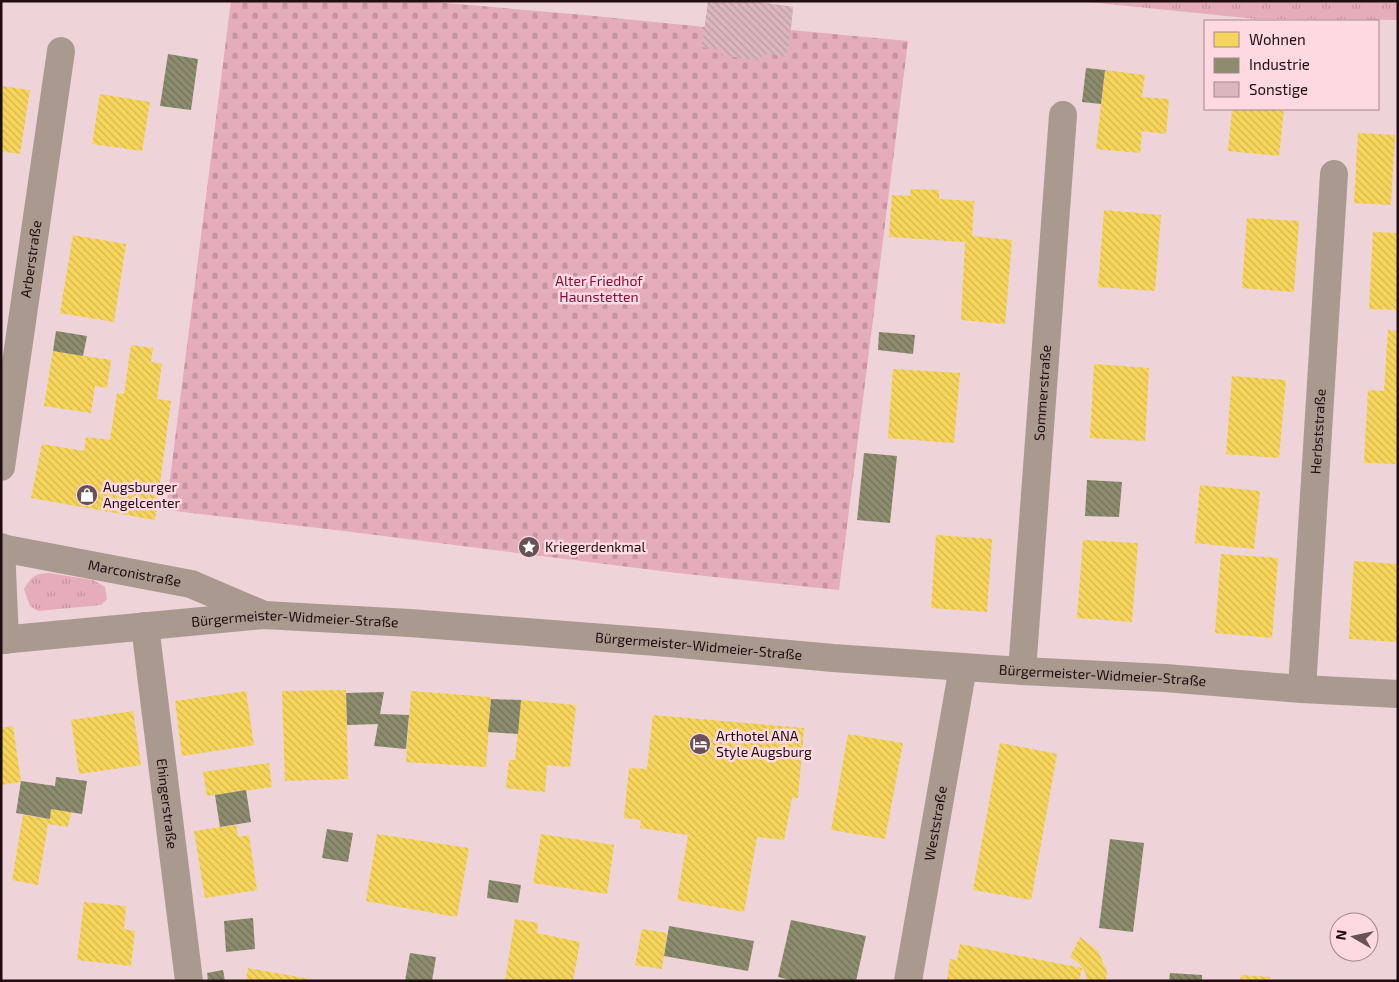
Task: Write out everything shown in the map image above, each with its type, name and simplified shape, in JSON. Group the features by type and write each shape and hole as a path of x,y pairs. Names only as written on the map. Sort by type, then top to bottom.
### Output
{"street":[{"name":"Arberstraße","path":"1,467 62,51"},
{"name":"Sommerstraße","path":"1022,671 1062,115"},
{"name":"Herbststraße","path":"1302,689 1334,174"},
{"name":"Marconistraße","path":"3,640 1,548 191,584 264,615"},
{"name":"Bürgermeister-Widmeier-Straße","path":"3,640 264,615 410,623 833,658 1398,694"},
{"name":"Ehingerstraße","path":"145,626 189,981"},
{"name":"Weststraße","path":"908,981 963,667"}],"green space":[{"name":"Alter Friedhof Haunstetten","path":"231,1 422,1 705,27 751,1 793,7 791,30 908,41 839,590 677,573 166,510"},
{"path":"1078,1 1398,1 1398,20 1256,19"},
{"path":"49,573 93,580 105,587 107,599 101,605 38,611 30,606 24,589 34,576"}],"building: Wohnen":[{"path":"1105,70 1145,75 1142,97 1169,99 1166,134 1142,131 1140,153 1096,149"},
{"path":"1,86 30,90 20,154 1,151"},
{"path":"100,94 150,102 142,151 92,144"},
{"path":"1232,110 1284,110 1279,156 1228,151"},
{"path":"1358,133 1395,135 1391,205 1354,203"},
{"path":"911,189 939,190 939,199 974,201 972,236 1012,240 1005,324 961,320 965,242 889,237 892,195 910,196"},
{"path":"1104,210 1161,215 1155,291 1098,287"},
{"path":"1247,218 1299,221 1294,292 1242,288"},
{"path":"1373,232 1398,233 1398,310 1369,309"},
{"path":"73,235 126,244 114,322 60,313"},
{"path":"1388,330 1398,331 1398,464 1364,463 1368,390 1384,391"},
{"path":"131,345 153,348 151,362 162,364 157,399 171,401 155,520 31,498 42,444 84,451 86,437 110,440 117,393 124,394"},
{"path":"53,351 111,360 107,388 95,386 91,413 44,406"},
{"path":"1094,364 1149,368 1145,441 1090,438"},
{"path":"893,369 960,373 954,443 888,438"},
{"path":"1232,376 1286,380 1279,458 1226,454"},
{"path":"1200,485 1260,491 1254,549 1195,543"},
{"path":"936,535 992,539 987,612 931,608"},
{"path":"1083,540 1138,543 1132,622 1077,618"},
{"path":"1221,554 1278,558 1272,638 1215,633"},
{"path":"1354,561 1398,564 1398,642 1349,639"},
{"path":"346,690 348,779 285,781 282,691"},
{"path":"246,691 254,745 182,756 175,701"},
{"path":"411,691 491,697 486,767 406,762"},
{"path":"521,700 576,705 570,767 547,765 545,792 506,788 509,760 515,760"},
{"path":"133,711 141,765 79,774 71,720"},
{"path":"653,715 804,728 798,798 792,798 784,840 757,837 744,912 677,900 688,835 640,828 641,820 624,818 629,768 647,769"},
{"path":"13,726 21,782 1,785 1,728"},
{"path":"848,734 903,743 885,839 831,830"},
{"path":"1000,743 1057,754 1031,900 973,890"},
{"path":"269,763 272,787 207,796 203,772"},
{"path":"51,809 71,812 68,827 48,824 38,885 12,880 23,815 50,819"},
{"path":"236,825 238,837 249,835 257,890 205,898 194,831"},
{"path":"377,834 469,848 457,917 366,901"},
{"path":"541,834 614,845 607,894 533,883"},
{"path":"84,902 126,906 124,929 135,931 131,966 77,960"},
{"path":"515,919 538,923 537,933 580,942 573,981 505,981"},
{"path":"642,929 667,933 662,969 635,965"},
{"path":"1080,937 1098,951 1107,972 1106,981 1086,981 1086,974 1080,964 1070,957"},
{"path":"960,944 1082,968 1079,981 947,981 950,959 957,960"},
{"path":"248,968 316,980 316,981 246,981"},
{"path":"1241,975 1270,977 1270,981 1240,981"}],"building: Industrie":[{"path":"168,54 198,59 191,110 160,106"},
{"path":"1086,68 1105,70 1101,104 1082,102"},
{"path":"56,331 87,336 83,356 53,351"},
{"path":"879,332 915,335 913,354 878,350"},
{"path":"864,453 897,456 890,523 857,520"},
{"path":"1087,480 1122,482 1119,517 1085,516"},
{"path":"384,692 380,714 409,715 406,749 374,746 378,724 347,725 346,693"},
{"path":"491,699 521,700 518,734 488,732"},
{"path":"56,777 87,781 82,814 51,809 50,819 16,813 21,781 55,786"},
{"path":"246,790 251,822 220,827 215,795"},
{"path":"327,829 353,833 348,862 322,858"},
{"path":"1110,839 1144,843 1133,932 1099,928"},
{"path":"489,880 521,885 518,903 487,898"},
{"path":"253,918 255,949 226,952 224,921"},
{"path":"791,920 866,936 856,981 795,981 778,977"},
{"path":"669,926 754,941 748,971 664,956"},
{"path":"410,953 436,957 432,981 405,981"},
{"path":"223,970 225,981 208,981 207,973"},
{"path":"1170,973 1202,975 1202,981 1169,981"}],"building: Sonstige":[{"path":"708,1 751,1 793,7 787,57 762,53 761,61 721,55 722,50 702,47"}],"place":[{"name":"Augsburger Angelcenter","path":"87,495"},
{"name":"Kriegerdenkmal","path":"529,547"},
{"name":"Arthotel ANA Style Augsburg","path":"700,744"}]}
